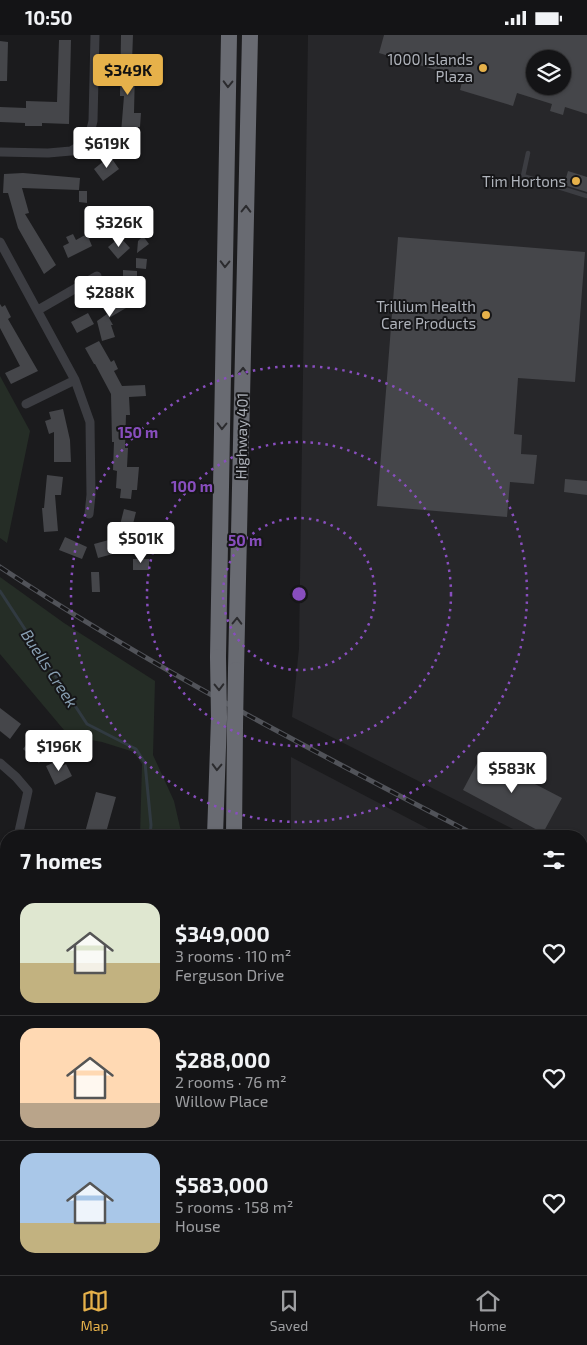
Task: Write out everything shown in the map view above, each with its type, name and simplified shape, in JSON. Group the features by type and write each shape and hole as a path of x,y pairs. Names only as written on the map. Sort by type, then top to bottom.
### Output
{"highway":[{"name":"Highway 401","path":"215,830 219,718 218,657 229,35"},
{"name":"Highway 401","path":"234,830 250,35"}],"street":[{"path":"0,152 48,153 71,151 88,141 93,121 95,35"},
{"path":"0,242 75,380 90,422 91,495 89,513"},
{"path":"38,310 97,276"},
{"path":"26,403 75,380"},
{"path":"0,763 28,791 19,830"}],"lane":[{"path":"528,153 523,176 587,196"}],"shaded area":[{"path":"308,35 587,35 587,830 515,830 292,717 299,648"},
{"path":"0,376 30,431 7,543 0,538"},
{"path":"0,577 64,623 155,681 153,755 174,801 181,830 140,830 142,764 134,752 102,742 69,736 0,654"},
{"path":"291,757 431,830 291,830"}],"building":[{"path":"121,35 133,35 132,62 147,62 147,70 135,69 134,113 141,113 140,127 134,127 127,146 132,147 129,156 110,149 117,131 121,133 124,96 120,96"},
{"name":"1000 Islands Plaza","path":"384,35 587,35 587,114 565,107 563,115 550,111 552,104 517,93 513,106 460,90 463,78 379,53"},
{"path":"59,40 71,40 69,124 42,123 42,126 25,126 25,123 0,122 0,107 26,108 26,101 57,102"},
{"path":"0,41 8,42 7,81 0,81"},
{"path":"110,156 119,169 103,181 94,169"},
{"name":"Tim Hortons","path":"568,171 587,177 587,192 564,185"},
{"path":"23,173 80,178 79,190 22,188 29,213 25,214 56,265 44,274 18,228 8,193 3,193 4,174"},
{"path":"79,191 87,191 87,203 79,202"},
{"path":"73,234 76,240 87,234 92,246 68,258 63,246 69,243 66,237"},
{"path":"143,236 149,244 137,253 138,241"},
{"path":"120,237 130,248 118,259 108,247"},
{"name":"Trillium Health Care Products","path":"398,237 585,252 575,382 518,378 514,434 522,435 521,454 537,455 534,484 510,482 507,517 377,506"},
{"path":"136,258 147,259 146,269 136,268"},
{"path":"123,270 137,271 137,290 123,289"},
{"path":"119,296 126,308 109,318 113,325 111,325 115,337 102,341 97,321 107,314 102,306"},
{"path":"0,304 2,307 5,305 11,317 8,319 38,371 11,384 5,373 20,366 0,328"},
{"path":"88,313 94,324 77,333 71,322"},
{"path":"99,341 111,362 114,360 118,369 114,371 122,386 145,385 146,396 129,397 130,415 126,415 125,448 128,448 127,467 139,467 137,490 132,490 131,499 120,498 121,489 116,488 117,471 113,470 114,442 112,442 111,394 85,348"},
{"path":"63,409 70,440 71,462 54,462 54,432 49,434 45,421 51,419 49,412"},
{"path":"47,475 63,477 61,495 55,495 58,531 44,532 42,508 44,508"},
{"path":"565,479 587,481 587,495 564,492"},
{"path":"124,509 136,512 131,532 119,529"},
{"path":"65,537 87,547 82,559 59,550"},
{"path":"116,538 120,552 98,558 94,544"},
{"path":"133,559 149,559 149,570 133,570"},
{"path":"91,572 99,572 100,592 92,592"},
{"path":"0,708 21,724 10,739 0,731"},
{"path":"31,738 48,752 39,763 23,749"},
{"path":"481,756 562,798 545,830 537,830 463,790"},
{"path":"59,760 62,766 66,764 72,776 55,785 46,766"},
{"path":"96,792 116,797 107,830 86,830"}],"waterway":[{"name":"Buells Creek","path":"0,591 87,724 136,749 145,763 151,830"}],"railway":[{"path":"0,567 116,640 235,708 466,830"}],"place":[{"name":"1000 Islands Plaza","path":"483,68"},
{"name":"Tim Hortons","path":"576,181"},
{"name":"Trillium Health Care Products","path":"486,315"}]}
